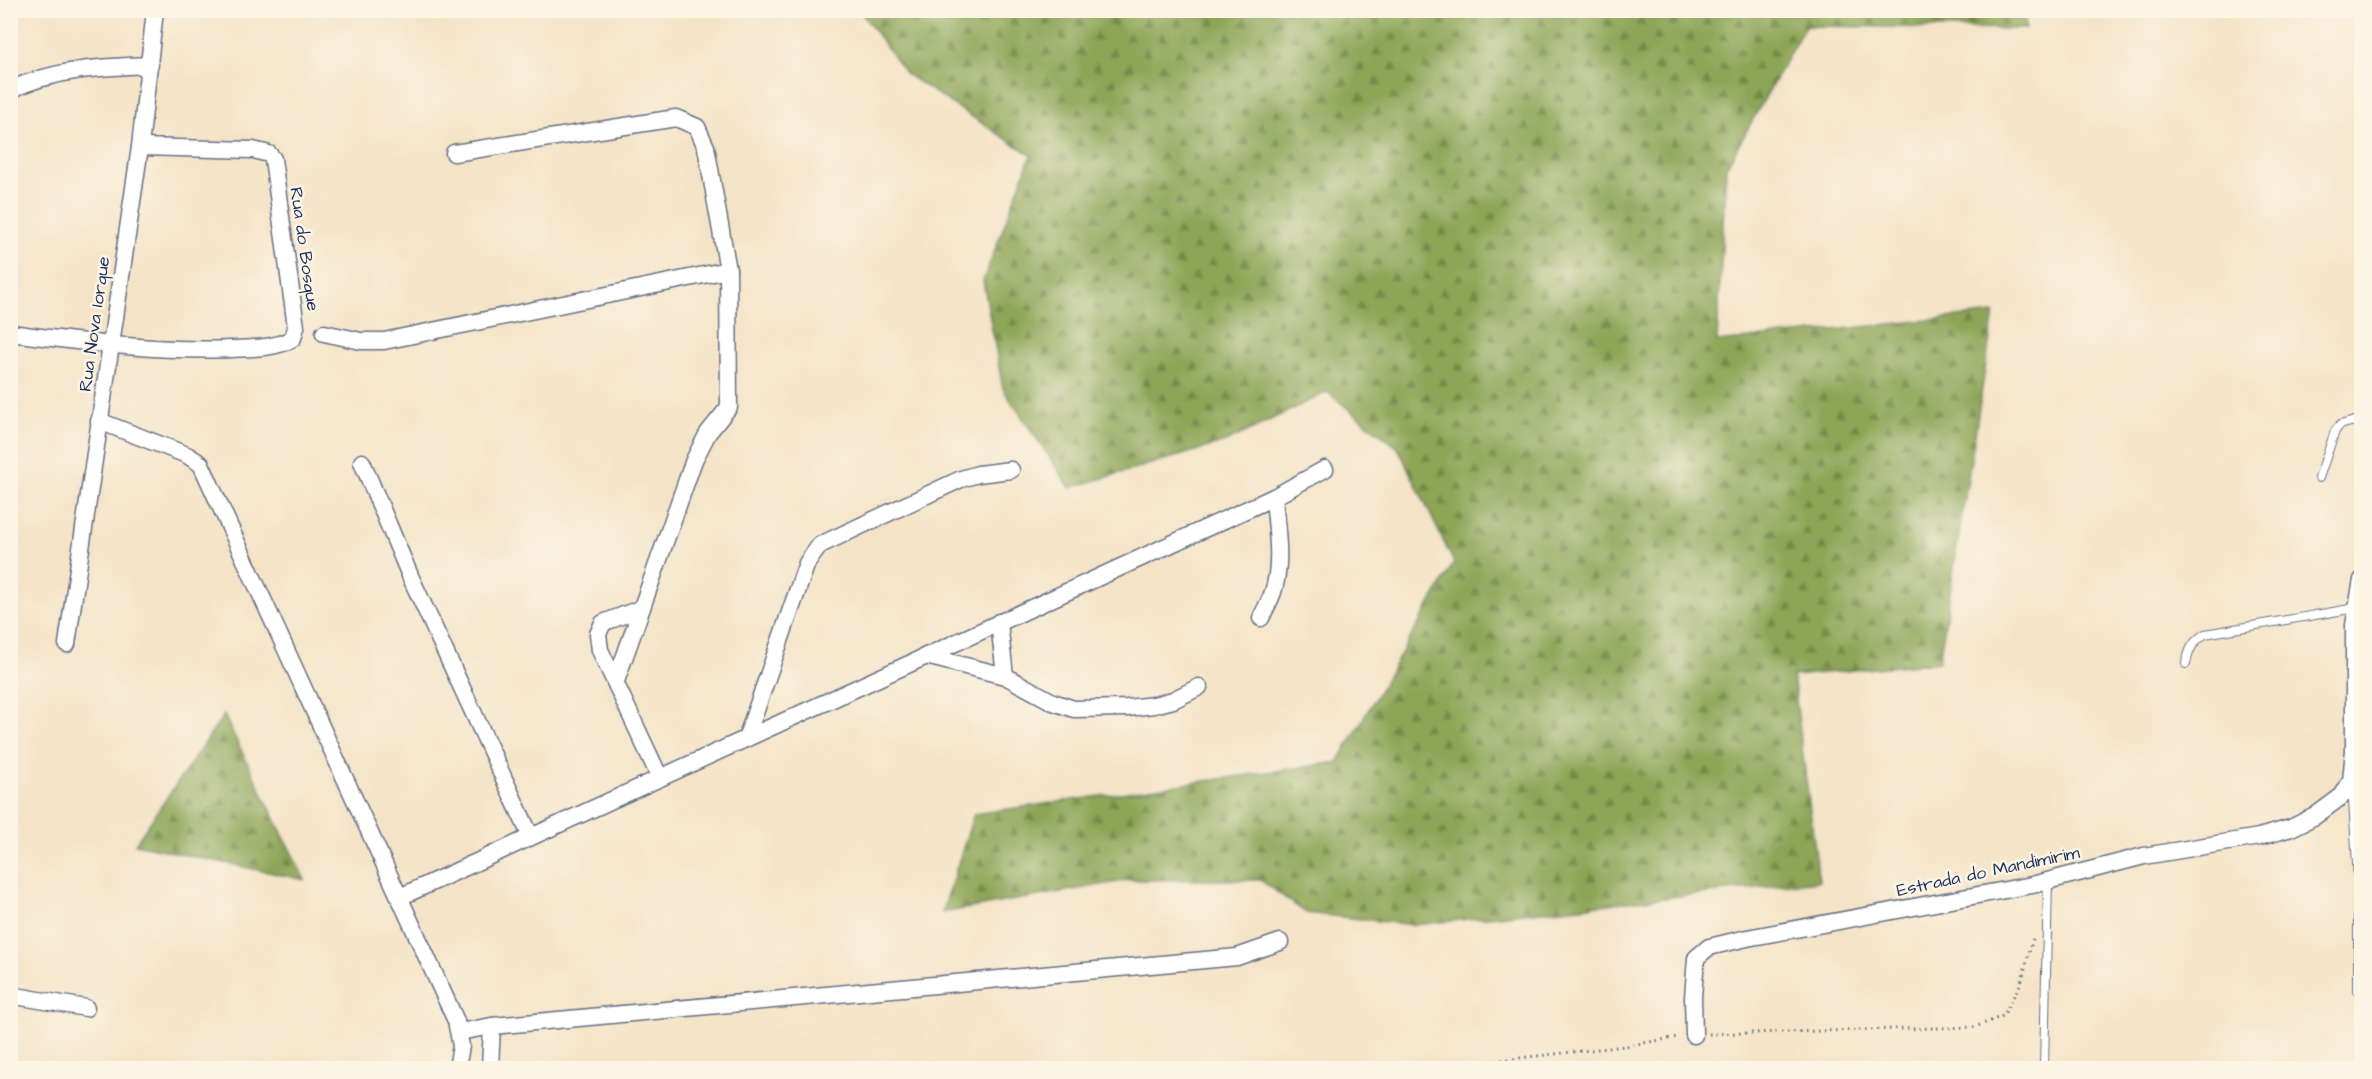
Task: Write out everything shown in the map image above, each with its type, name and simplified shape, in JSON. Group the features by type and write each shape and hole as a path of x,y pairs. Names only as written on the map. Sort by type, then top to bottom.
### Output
{"street":[{"name":"Rua Nova Iorque","path":"68,644 140,147 155,10"},
{"path":"10,90 34,79 66,71 150,65"},
{"path":"454,153 676,118 697,127 706,147 728,270 729,407 708,433 694,460 616,681"},
{"name":"Rua do Bosque","path":"10,333 110,346 206,350 246,349 288,341 296,333 273,159 269,154 253,150 140,147"},
{"path":"324,333 361,341 384,341 728,270"},
{"path":"99,421 187,455 201,464 400,897 459,1032 461,1046 457,1068"},
{"path":"362,462 411,578 531,837"},
{"path":"400,897 1274,497 1325,469"},
{"path":"746,739 807,563 820,545 962,479 978,474 1011,470"},
{"path":"1261,618 1273,591 1278,558 1274,497"},
{"path":"2351,781 2354,750 2353,650 2361,580"},
{"path":"642,608 603,623 599,629 600,650 660,778"},
{"path":"999,622 1005,676"},
{"path":"926,656 1005,676 1053,702 1074,709 1154,705 1173,700 1199,687"},
{"name":"Estrada do Mandimirim","path":"1694,1035 1693,997 1696,958 1709,947 2048,881 2144,856 2259,837 2291,828 2315,816 2342,796 2351,781"},
{"path":"459,1032 492,1026 1237,957 1280,942"},
{"path":"10,995 86,1008"},
{"path":"490,1068 492,1026"}],"lane":[{"path":"2319,478 2335,431 2340,425 2361,419"},
{"path":"2186,664 2188,652 2194,642 2205,634 2356,608"},
{"path":"2351,781 2358,870 2358,990"},
{"path":"2044,1068 2048,881"}],"path":[{"path":"1430,1068 1626,1046 1694,1035 1975,1027 2003,1016 2021,983 2032,938"}],"green space":[{"path":"860,11 2025,11 2026,29 1805,26 1726,168 1717,342 1994,313 1939,662 1793,676 1819,881 1414,925 1306,913 1260,880 1129,880 942,913 974,814 1338,762 1454,563 1398,448 1327,392 1226,442 1070,488 1003,389 983,281 1031,155 906,74"},
{"path":"224,715 305,880 135,844"}]}
